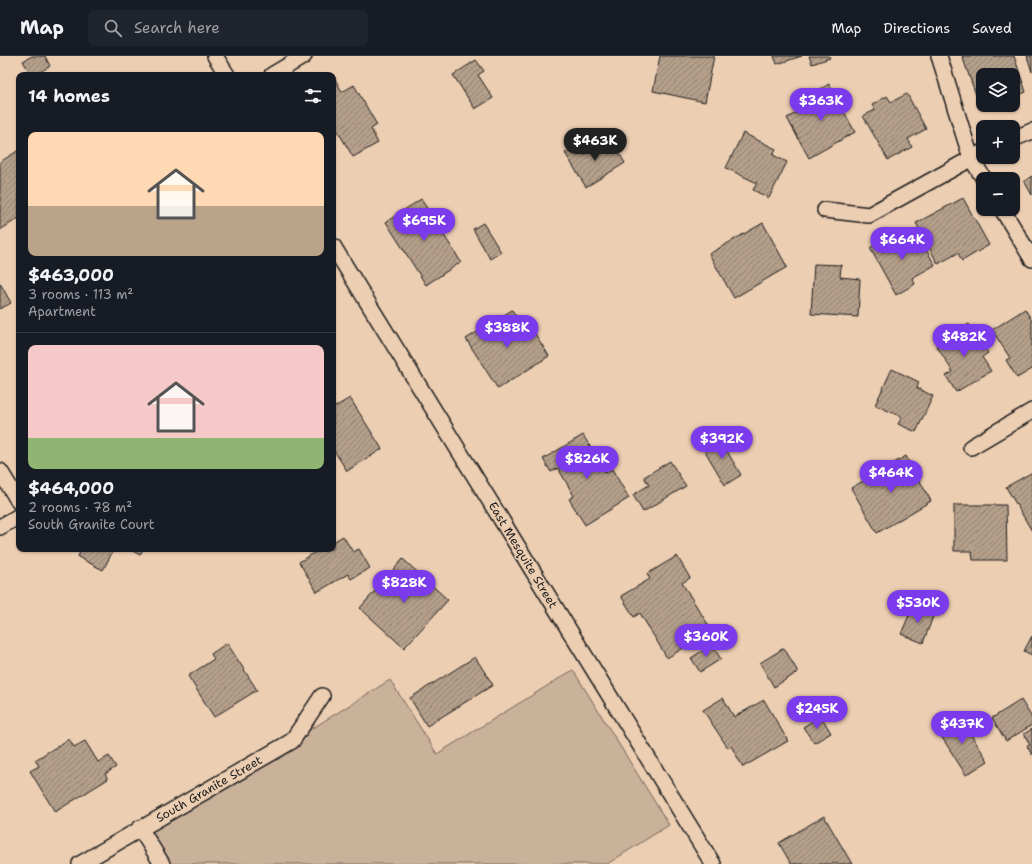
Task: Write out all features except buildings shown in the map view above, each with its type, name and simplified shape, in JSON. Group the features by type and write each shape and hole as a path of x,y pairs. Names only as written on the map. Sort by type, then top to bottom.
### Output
{"street":[{"path":"215,56 225,72"},
{"path":"277,72 304,56"},
{"path":"939,56 976,152"},
{"path":"1020,136 1032,131"},
{"path":"825,210 869,215 976,156"},
{"path":"1006,216 1032,259"},
{"name":"East Mesquite Street","path":"336,251 713,864"},
{"path":"971,447 1032,410"},
{"path":"0,471 16,497"},
{"path":"0,527 16,518"},
{"name":"South Granite Street","path":"80,864 292,741 322,696"},
{"path":"140,828 162,864"}],"shaded area":[{"path":"573,670 669,825 607,864 162,864 140,828 292,741 390,680 437,754"}]}
